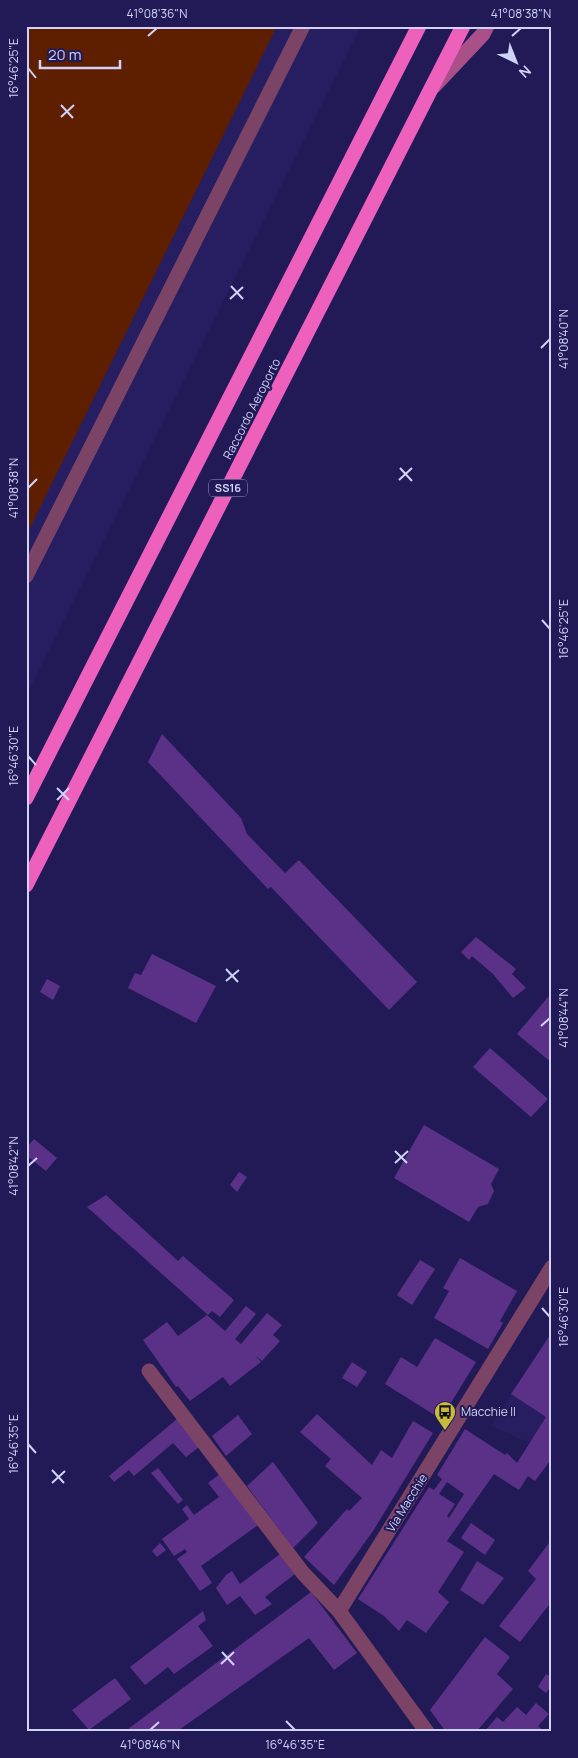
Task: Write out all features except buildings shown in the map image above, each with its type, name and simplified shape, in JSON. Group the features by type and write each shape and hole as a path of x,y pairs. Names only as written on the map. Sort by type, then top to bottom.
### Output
{"highway":[{"name":"Raccordo Aeroporto","path":"26,798 419,26"},
{"name":"Raccordo Aeroporto","path":"26,885 463,26"}],"street":[{"path":"26,576 303,26"},
{"path":"430,91 483,34 487,26"},
{"name":"Via Macchie","path":"339,1611 552,1267"},
{"path":"149,1371 303,1573 339,1611 427,1732"}],"shaded area":[{"path":"26,26 361,26 26,696"},
{"path":"26,26 277,26 26,536"},
{"path":"552,1332 552,1453 491,1426"}],"place":[{"name":"Macchie II","path":"445,1431"}]}
